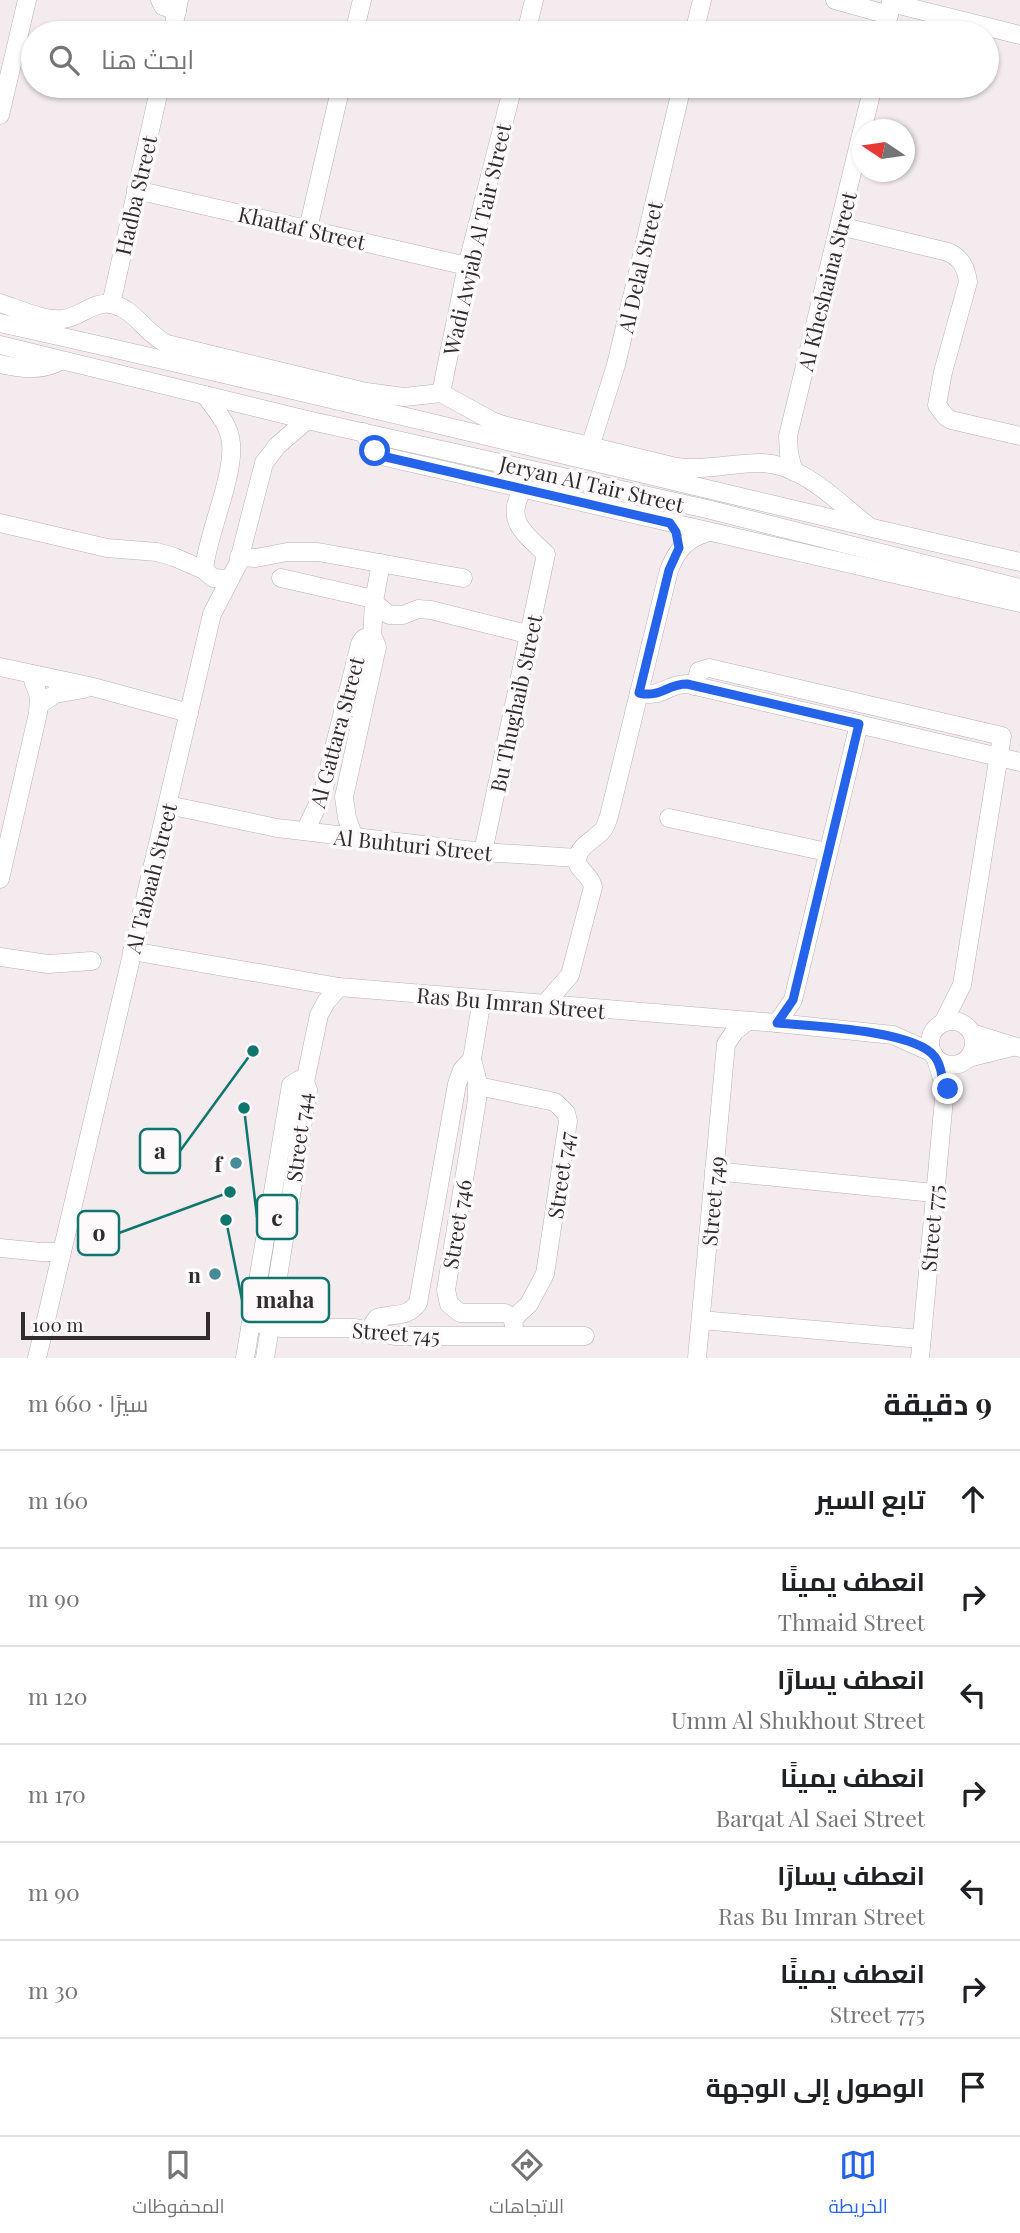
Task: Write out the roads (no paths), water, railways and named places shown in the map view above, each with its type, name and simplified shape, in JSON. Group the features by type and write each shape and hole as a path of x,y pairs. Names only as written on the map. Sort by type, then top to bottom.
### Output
{"street":[{"path":"21,21 26,0"},
{"path":"160,0 163,6 178,6"},
{"path":"357,21 362,0"},
{"path":"529,21 534,0"},
{"path":"697,21 702,0"},
{"path":"835,0 891,6 958,21"},
{"path":"0,115 21,22"},
{"path":"999,30 1020,35"},
{"name":"Hadba Street","path":"111,304 157,98"},
{"path":"308,229 338,98"},
{"name":"Wadi Awjab Al Tair Street","path":"441,393 467,266 510,98"},
{"name":"Al Delal Street","path":"590,447 622,342 679,98"},
{"name":"Al Kheshaina Street","path":"794,472 788,436 870,98"},
{"name":"Khattaf Street","path":"136,190 467,266"},
{"path":"840,226 938,249 960,259 968,282 943,372 937,405 951,420 1020,436"},
{"name":"Jeryan Al Tair Street","path":"0,303 35,322 268,384 873,529 1019,561"},
{"name":"Jeryan Al Tair Street","path":"0,323 63,319 97,304 111,304"},
{"path":"111,304 124,309 154,337 167,344 366,392 404,397 441,393"},
{"name":"Jeryan Al Tair Street","path":"0,345 307,420 707,509 949,579 1020,589"},
{"path":"0,363 28,369 46,367 60,361"},
{"path":"262,409 268,384"},
{"name":"Jeryan Al Tair Street","path":"441,393 492,421 683,468 762,463 794,472 873,529"},
{"path":"204,570 231,449 230,436 205,396"},
{"name":"Al Tabaah Street","path":"37,1358 212,614 239,558 264,463 277,446 307,420"},
{"path":"363,432 375,451 386,457 709,532 949,579 1020,603"},
{"name":"Al Kheshaina Street","path":"762,463 777,451 788,436"},
{"name":"Bu Thughaib Street","path":"484,852 546,554 520,528 514,516 515,501 523,489"},
{"path":"0,523 107,548 148,551 174,557 204,570 213,578 229,579"},
{"path":"670,523 676,532 679,548"},
{"path":"544,1006 570,975 592,891 592,881 578,866 577,858 580,850 602,831 607,822 669,570 679,548 693,538 709,532"},
{"path":"174,557 186,556 208,547"},
{"path":"239,558 309,552 463,578"},
{"path":"372,638 374,601 382,563"},
{"path":"281,578 363,596 374,601 389,615 402,615 418,609 431,610 519,632"},
{"name":"Al Gattara Street","path":"305,831 322,796 360,644 365,638 372,638 377,647 344,797 354,838"},
{"path":"0,667 89,686 189,713"},
{"path":"695,685 697,675 706,668 1002,736 962,985 974,1046 966,1060"},
{"path":"0,879 39,705 38,689 31,674"},
{"path":"730,693 734,674"},
{"path":"639,693 658,694 682,684 695,685 1020,762"},
{"path":"39,705 55,694 79,691 89,686"},
{"path":"814,713 818,694"},
{"path":"777,1023 793,1000 859,724"},
{"name":"Al Buhturi Street","path":"168,805 260,825 354,838 484,852 577,858"},
{"path":"669,818 827,852"},
{"name":"Ras Bu Imran Street","path":"132,951 339,987 544,1006 777,1023 893,1035 940,1025"},
{"path":"0,957 48,964 92,961"},
{"path":"962,985 930,1042 934,1056 949,1065 956,1065 1016,1047"},
{"name":"Street 744","path":"265,1358 307,1090 305,1082 319,1015 339,987"},
{"name":"Street 746","path":"482,999 472,1059 478,1086 477,1100 446,1290 449,1304 460,1313 505,1313 513,1327"},
{"path":"705,1018 718,1029 726,1044 735,1031 748,1021"},
{"path":"940,1025 956,1021 969,1030 1016,1047"},
{"name":"Ras Bu Imran Street","path":"893,1035 934,1056"},
{"name":"Street 749","path":"697,1358 726,1044"},
{"name":"Street 775","path":"920,1358 944,1099 942,1079 934,1056"},
{"name":"Street 746","path":"369,1330 377,1318 405,1314 418,1303 457,1084 472,1059"},
{"name":"Street 775","path":"944,1099 966,1060"},
{"name":"Street 744","path":"245,1358 291,1085 296,1080 305,1082"},
{"name":"Street 747","path":"478,1086 555,1102 566,1113 568,1121 545,1273 513,1327"},
{"path":"715,1171 934,1193"},
{"path":"435,1215 457,1219"},
{"path":"0,1248 62,1252"},
{"name":"Street 745","path":"251,1320 270,1326 355,1328 396,1336 513,1327 585,1336"},
{"path":"701,1320 921,1339"}],"place":[{"name":"a","path":"253,1051"},
{"name":"c","path":"244,1108"},
{"name":"f","path":"236,1163"},
{"name":"o","path":"230,1192"},
{"name":"maha","path":"226,1220"},
{"name":"n","path":"215,1274"}]}
